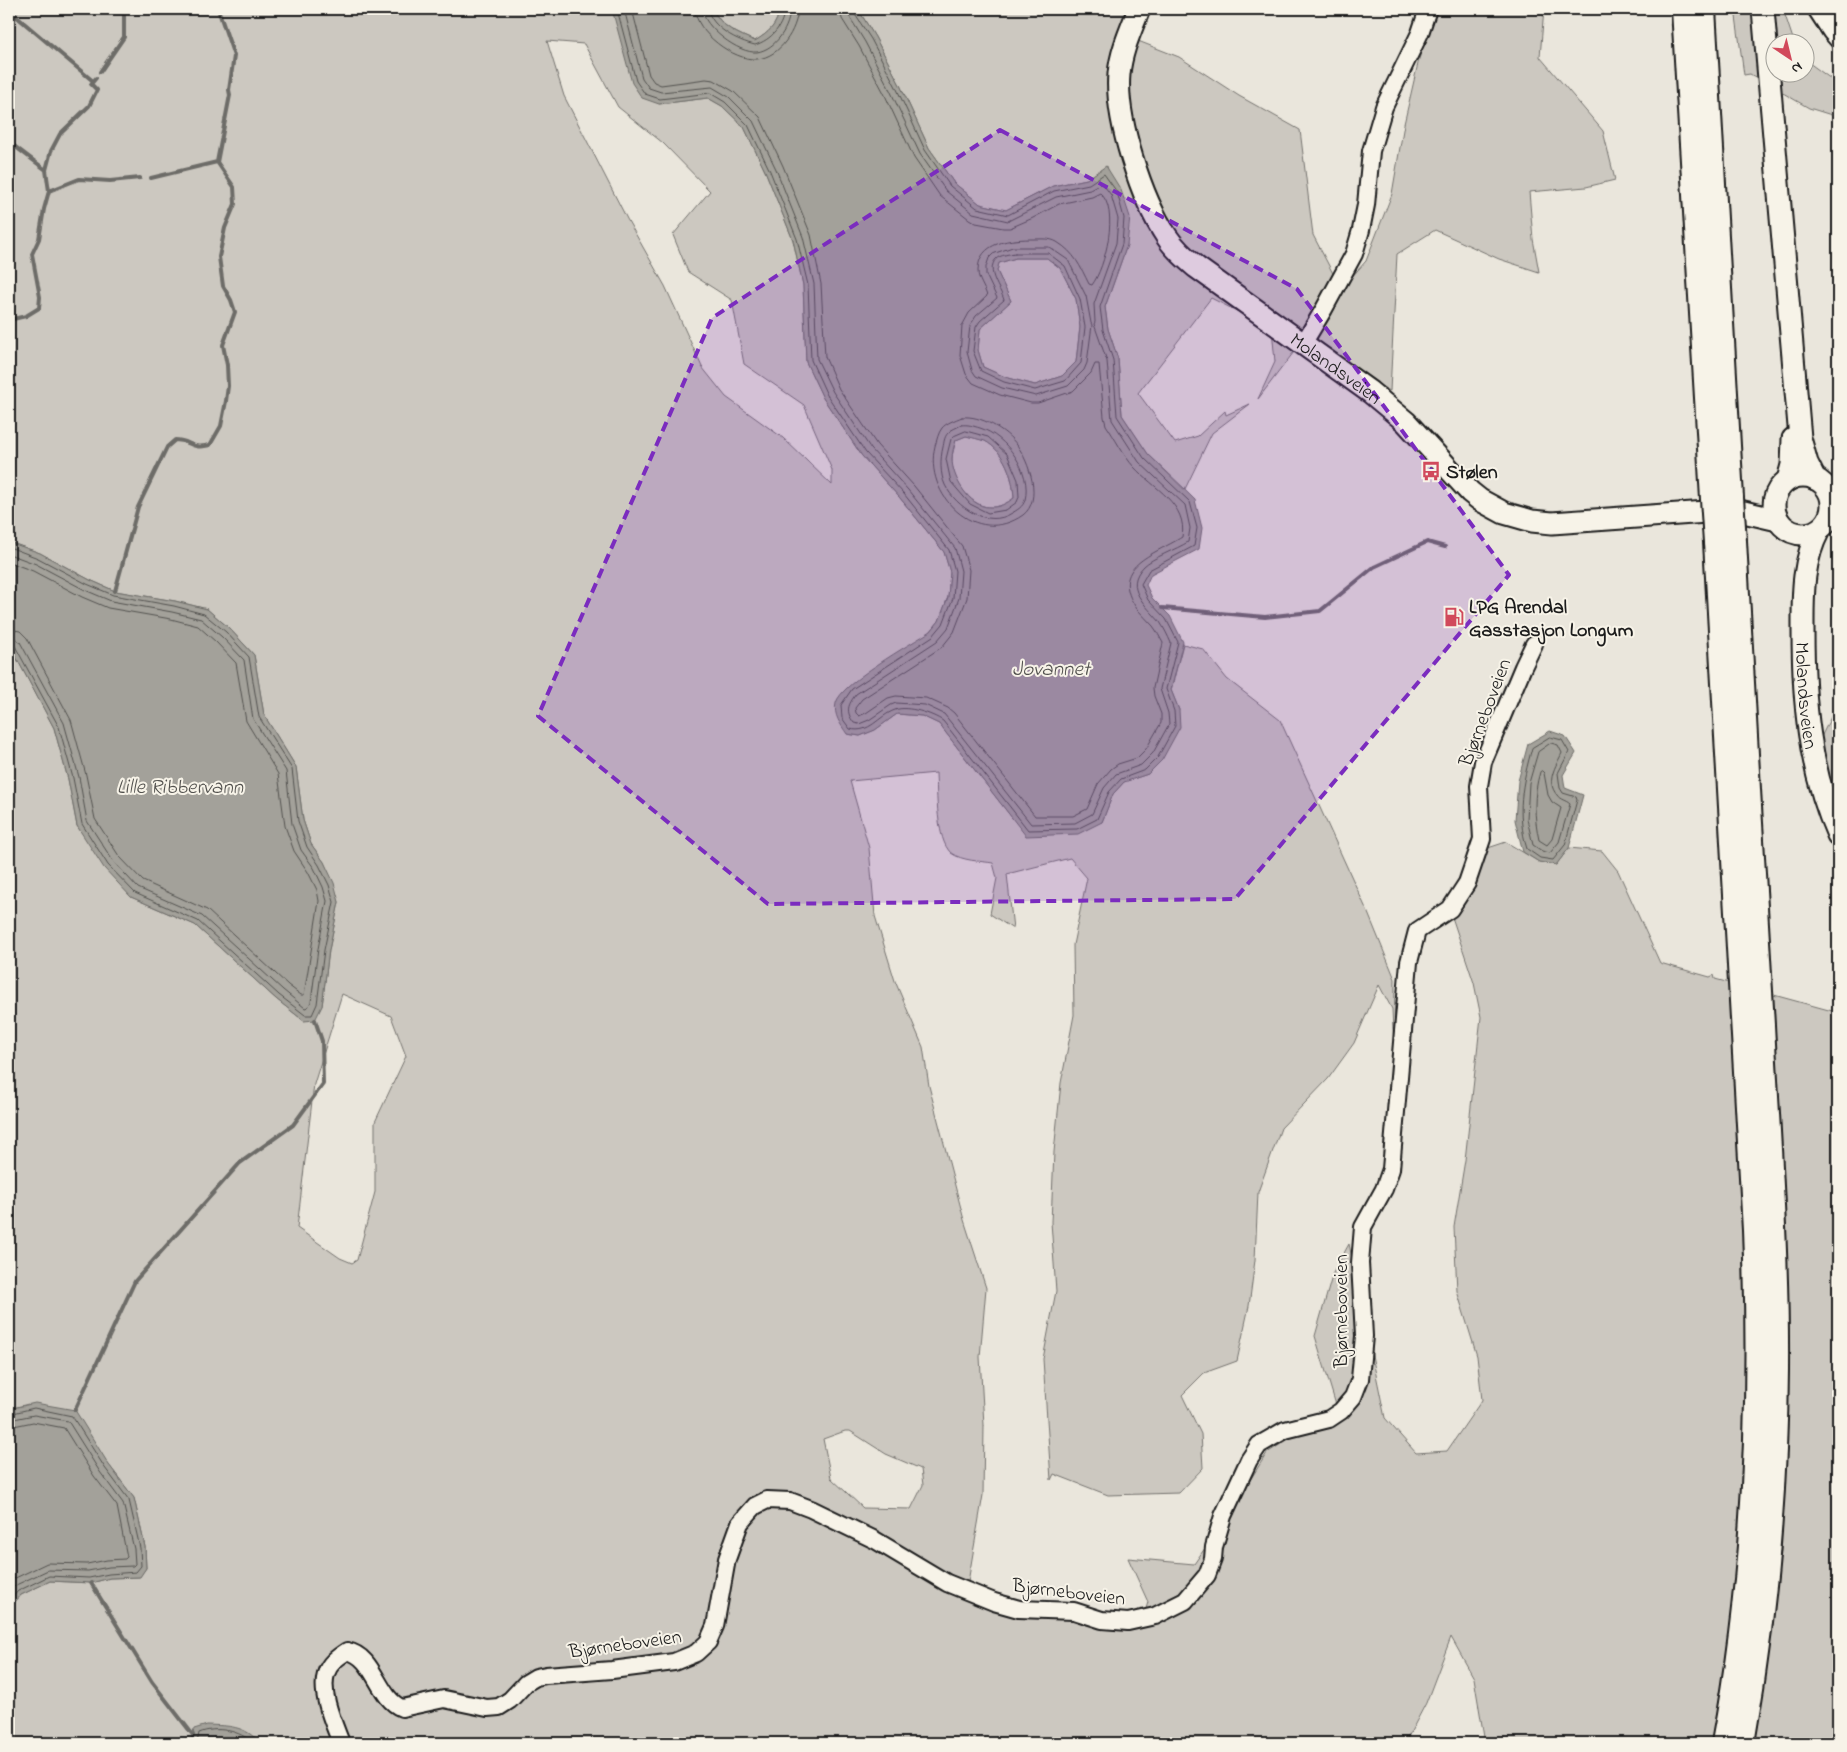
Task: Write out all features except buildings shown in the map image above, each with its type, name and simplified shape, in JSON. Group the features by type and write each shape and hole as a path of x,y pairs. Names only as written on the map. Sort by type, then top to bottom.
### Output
{"highway":[{"path":"1684,9 1727,502"},
{"path":"1704,9 1727,502 1725,542 1756,1230 1758,1319 1758,1408 1753,1515 1742,1621 1724,1743"},
{"path":"1725,542 1772,1212 1776,1369 1773,1480 1768,1552 1755,1659 1742,1743"}],"main road":[{"name":"Molandsveien","path":"1139,9 1122,56 1118,90 1122,123 1133,159 1157,220 1173,245 1196,267 1370,392 1406,422 1470,492 1486,504 1504,513 1532,521 1552,523 1727,502 1782,487"},
{"path":"1755,9 1793,438 1792,465 1774,508 1783,525 1804,534 1829,518 1832,504 1827,487 1807,463 1800,438 1763,9"},
{"path":"1782,487 1798,476 1827,487"},
{"name":"Molandsveien","path":"1727,502 1783,525 1794,546 1803,581 1803,672 1808,731 1818,780 1838,834"},
{"name":"Molandsveien","path":"1803,581 1815,537 1829,518"}],"street":[{"path":"1302,344 1324,309 1354,254 1366,205 1371,151 1384,107 1420,33 1428,9"},
{"path":"1816,9 1838,40"},
{"name":"Bjørneboveien","path":"340,1743 327,1703 325,1675 335,1658 347,1651 357,1655 371,1670 390,1700 396,1706 402,1708 444,1699 487,1708 499,1706 510,1700 526,1683 546,1674 612,1670 674,1662 696,1653 708,1642 715,1626 727,1559 740,1523 754,1506 767,1500 790,1501 811,1509 875,1540 947,1583 994,1602 1019,1609 1074,1612 1102,1620 1128,1622 1155,1616 1185,1601 1207,1575 1213,1559 1214,1547 1223,1516 1249,1460 1259,1444 1285,1430 1329,1419 1341,1411 1354,1397 1360,1379 1364,1336 1360,1263 1363,1227 1384,1188 1391,1169 1410,962 1417,931 1450,909 1467,883 1482,839 1479,786 1483,762 1534,644"}],"highlighted area":[{"path":"1000,130 1297,289 1509,575 1235,899 768,904 538,716 712,318"}],"shaded area":[{"path":"9,9 612,9 659,104 708,98 722,106 744,127 766,173 793,240 803,285 806,362 823,398 862,456 900,498 944,552 950,572 948,597 939,621 847,734 860,736 875,730 897,714 922,716 939,724 1013,819 1102,822 1113,794 1124,782 1148,774 1179,710 1171,690 1183,644 1203,649 1227,679 1280,720 1368,913 1395,979 1394,1050 1392,1009 1379,985 1354,1043 1328,1079 1281,1128 1258,1192 1255,1260 1249,1306 1237,1361 1204,1373 1182,1395 1201,1434 1203,1468 1179,1493 1108,1495 1054,1474 1051,1480 1043,1359 1056,1291 1051,1222 1054,1152 1061,1083 1074,1015 1073,945 1087,878 1070,858 1007,874 1013,929 990,914 997,878 993,863 955,856 946,846 942,837 938,815 936,773 850,781 869,848 875,916 895,981 923,1047 929,1086 947,1155 964,1220 986,1288 980,1357 984,1425 983,1495 967,1588 1011,1607 1143,1619 1148,1602 1128,1558 1194,1564 1230,1512 1267,1453 1315,1422 1336,1405 1315,1336 1333,1273 1349,1244 1385,1418 1416,1453 1447,1451 1482,1400 1477,1356 1457,1291 1454,1227 1465,1160 1481,1017 1474,983 1452,917 1476,852 1506,842 1539,862 1556,865 1569,848 1602,851 1618,871 1660,963 1710,977 1714,975 1715,979 1838,1011 1838,1743 1485,1743 1474,1678 1451,1637 1426,1703 1405,1743 260,1743 255,1737 194,1730 191,1740 193,1743 9,1743 9,1609 21,1595 50,1581 91,1583 110,1578 139,1577 146,1568 145,1547 134,1498 109,1465 28,1404 9,1409 9,644 54,728 68,779 77,826 131,897 195,925 276,999 304,1021 322,1006 329,950 339,902 324,862 311,844 303,820 296,767 264,715 254,655 229,628 207,609 175,601 115,591 40,553 9,542","holes":["547,41 584,44 618,107 663,143 710,191 673,235 688,272 732,300 744,364 804,405 832,470 832,485 783,438 726,397 702,367 665,286 627,219 564,96","342,994 391,1016 406,1056 375,1122 375,1192 357,1260 352,1263 340,1258 297,1228 314,1084","850,1431 886,1454 921,1469 923,1485 911,1509 863,1508 831,1478 823,1439"]},
{"path":"713,9 779,9 777,20 771,28 755,41 736,33 725,25"},
{"path":"858,9 1135,9 1133,39 1179,57 1239,96 1300,130 1313,235 1341,289 1366,261 1392,194 1404,124 1419,59 1435,9 1544,9 1540,57 1603,131 1615,180 1586,187 1529,192 1533,239 1539,272 1499,259 1435,230 1397,254 1390,391 1300,344 1258,399 1275,362 1272,329 1211,298 1138,393 1175,443 1198,436 1225,411 1226,415 1250,404 1212,433 1185,489 1148,454 1122,415 1118,359 1108,329 1105,307 1127,245 1107,166 1087,179 1053,186 1006,210 980,204 954,183 929,148 900,85"},
{"path":"1735,9 1783,9 1791,32 1764,32 1764,82 1814,82 1814,67 1838,84 1838,117 1809,108 1750,74 1744,75"},
{"path":"1016,258 1047,258 1060,268 1076,299 1080,327 1076,362 1062,376 1035,385 1005,377 983,367 978,350 980,329 1011,301 997,271 999,263"},
{"path":"966,436 985,441 1003,458 1010,474 1014,498 999,506 989,507 975,502 968,496 958,482 952,466 956,440"},
{"path":"1838,703 1838,810 1819,741"}],"water":[{"name":"Jovannet","path":"612,9 713,9 720,21 725,25 736,33 755,41 764,35 777,20 779,9 858,9 900,85 929,148 954,183 980,204 1006,210 1053,186 1087,179 1106,166 1121,190 1130,217 1127,245 1105,307 1108,329 1118,359 1122,415 1148,454 1195,500 1202,528 1199,549 1151,574 1146,585 1152,598 1170,616 1183,642 1171,690 1179,710 1180,727 1162,760 1148,774 1124,782 1113,794 1102,822 1078,834 1026,836 939,724 922,716 897,714 875,730 860,736 847,734 842,727 835,707 841,695 850,685 893,654 931,631 939,621 948,597 950,572 944,552 900,498 862,456 823,398 806,362 803,285 793,240 766,173 744,127 722,106 708,98 659,104 642,98 632,83","holes":["1016,258 1047,258 1060,268 1076,299 1080,327 1076,362 1062,376 1035,385 1005,377 983,367 978,350 980,329 1011,301 997,271 999,263","966,436 985,441 1003,458 1010,474 1014,498 999,506 982,506 963,490 955,474 952,457 956,440"]},
{"name":"Lille Ribbervann","path":"9,542 40,553 115,591 175,601 207,609 229,628 254,655 264,715 296,767 303,820 311,844 324,862 334,883 339,902 329,950 322,1006 315,1020 304,1021 276,999 195,925 131,897 104,868 77,826 68,779 54,728 9,644"},
{"path":"1550,731 1565,736 1576,753 1563,775 1565,788 1583,795 1569,848 1556,865 1539,862 1523,852 1515,820 1518,781 1528,744"},
{"path":"35,1403 75,1410 109,1465 134,1498 145,1547 146,1568 140,1577 110,1578 91,1583 50,1581 21,1595 9,1609 9,1409"},
{"path":"207,1725 229,1726 242,1730 260,1743 193,1743 191,1740 194,1729"}],"waterway":[{"path":"100,72 124,37 124,9"},
{"path":"115,591 138,507 167,447 175,440 184,441 194,446 210,445 221,426 226,401 228,386 227,365 223,345 235,312 223,286 219,257 225,228 235,204 234,187 217,162 230,95 229,90 234,56 218,9"},
{"path":"11,12 93,81"},
{"path":"49,191 46,170 51,151 60,134 89,106 97,90 91,84 96,78"},
{"path":"9,142 46,170"},
{"path":"151,178 217,162"},
{"path":"9,315 13,319 26,316 39,308 40,297 32,254 39,239 49,191 79,179 110,181 140,178"},
{"path":"1162,608 1265,617 1320,611 1374,567 1427,542 1445,547"},
{"path":"75,1410 135,1281 240,1163 293,1125 323,1084 322,1041 315,1020"},
{"path":"91,1583 152,1682 193,1735"}],"place":[{"name":"Stølen","path":"1431,471"},
{"name":"LPG Arendal Gasstasjon Longum","path":"1454,617"}]}
